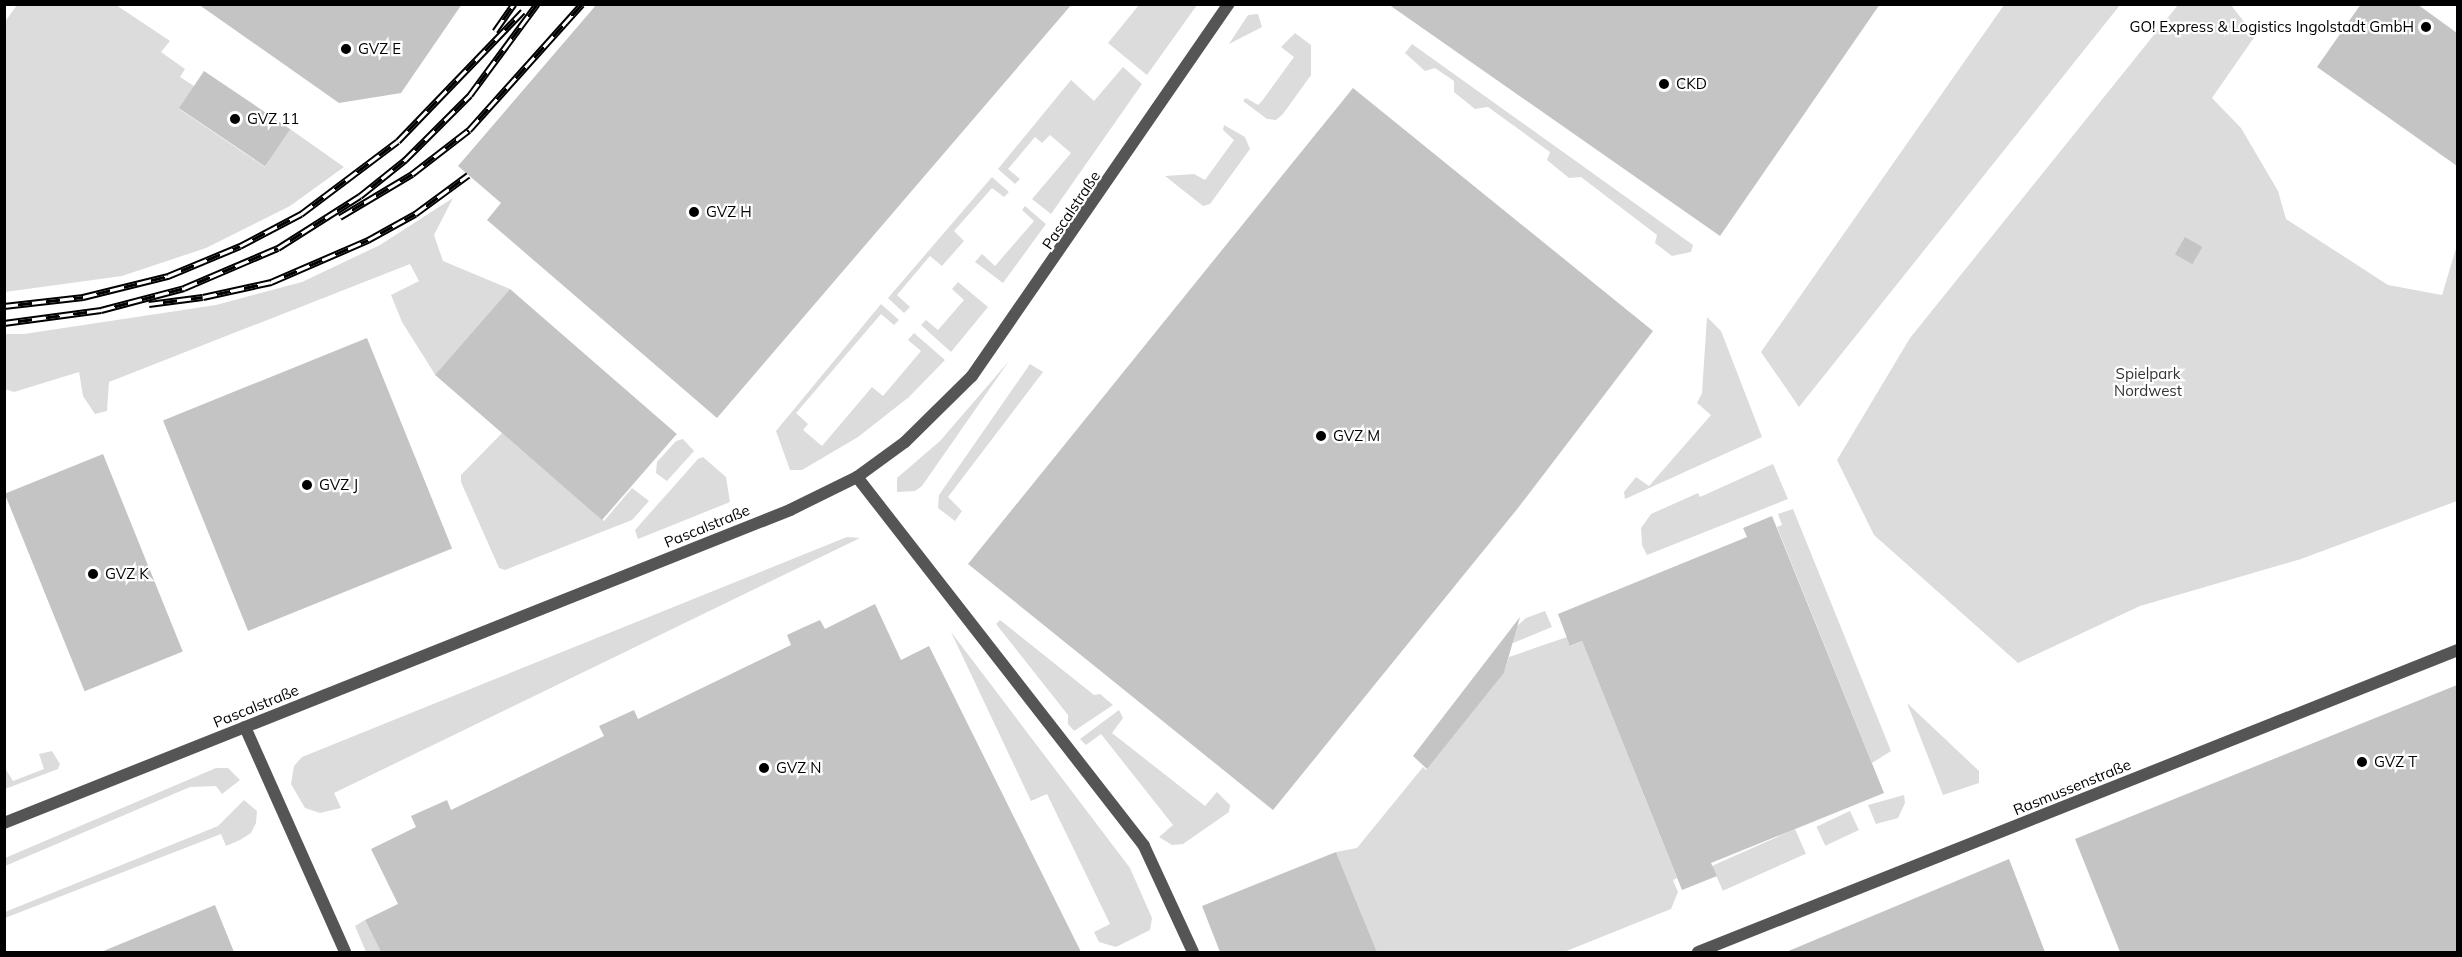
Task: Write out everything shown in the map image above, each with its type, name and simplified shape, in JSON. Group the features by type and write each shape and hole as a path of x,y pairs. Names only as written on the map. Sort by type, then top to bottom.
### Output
{"street":[{"name":"Pascalstraße","path":"4,823 790,510 857,477 905,442 972,376 1051,268 1229,4"},
{"path":"857,477 1144,846 1192,952"},
{"name":"Rasmussenstraße","path":"1698,952 2457,650"},
{"path":"245,727 345,952"}],"green space":[{"path":"17,5 116,5 170,41 161,52 185,69 180,77 194,86 179,109 265,167 290,129 344,167 290,206 206,248 122,276 5,292 4,23"},
{"path":"1139,5 1197,5 1147,75 1108,43"},
{"path":"2004,5 2120,5 1799,407 1761,352"},
{"name":"Spielpark Nordwest","path":"2178,5 2231,5 2255,36 2212,98 2241,128 2278,191 2286,219 2388,285 2442,295 2457,245 2457,501 2301,559 2140,606 2018,663 1874,535 1837,460 1910,338"},
{"path":"1258,14 1262,27 1229,44 1248,15"},
{"path":"1295,33 1311,45 1311,75 1283,114 1276,120 1267,119 1243,101 1246,98 1258,105 1262,101 1294,57 1281,47"},
{"path":"1412,44 1693,245 1691,252 1672,256 1655,243 1657,235 1581,177 1569,178 1547,160 1550,152 1488,107 1475,109 1454,92 1454,81 1435,68 1425,71 1405,53"},
{"path":"1123,67 1142,84 1051,214 1032,199 1071,153 1050,135 1042,143 1035,137 1008,169 1020,179 1015,184 998,169 1071,80 1094,101"},
{"path":"1224,125 1245,137 1250,149 1210,204 1203,206 1165,176 1194,174 1205,180 1234,140 1223,130"},
{"path":"992,177 1009,192 1004,197 992,188 954,231 964,241 942,266 930,256 897,295 910,307 904,313 888,298"},
{"path":"453,198 434,235 443,261 510,289 436,376 402,322 391,295 419,281 410,264 109,382 107,411 95,414 83,396 79,372 14,392 5,389 5,334 24,334 216,305 302,282 380,245"},
{"path":"1025,206 1046,224 1003,283 975,262 982,254 995,266 1034,221 1022,210"},
{"path":"958,282 988,307 951,352 921,325 926,320 938,330 964,300 952,289"},
{"path":"881,304 899,320 894,325 881,314 796,413 808,424 803,430 822,446 872,387 883,396 921,351 908,340 914,333 945,360 909,397 858,437 802,470 790,470 776,431"},
{"path":"1707,317 1721,331 1762,437 1625,499 1624,492 1636,477 1649,486 1711,415 1697,403 1702,393"},
{"path":"1009,361 922,486 915,491 897,492 897,478 940,441"},
{"path":"1030,364 1043,372 948,497 962,511 955,521 938,508 939,495"},
{"path":"502,433 604,521 632,488 649,501 632,520 505,570 499,568 461,482 461,475"},
{"path":"683,439 694,451 667,481 656,473 657,462 676,441"},
{"path":"703,457 726,477 730,502 638,539 635,530 698,459"},
{"path":"1773,464 1788,499 1647,555 1642,545 1641,528 1651,514 1698,493 1700,497"},
{"path":"1793,509 1891,751 1872,763 1777,527 1782,525 1778,514"},
{"path":"847,537 860,538 334,793 341,808 320,813 305,808 291,784 294,766 302,757"},
{"path":"1545,611 1552,627 1513,643 1505,637 1526,618"},
{"path":"1000,620 1094,695 1100,694 1113,705 1074,731 1068,724 1068,715 996,624"},
{"path":"951,632 1130,868 1152,918 1150,930 1116,947 1099,942 1094,932 1110,924 1047,794 1031,801"},
{"path":"1567,637 1571,646 1582,641 1677,878 1673,880 1678,892 1671,909 1564,952 1377,952 1336,852 1357,848 1423,767 1426,770 1504,673 1509,657"},
{"path":"1907,703 1979,771 1979,783 1943,795"},
{"path":"1119,710 1123,718 1112,733 1205,806 1217,792 1230,805 1229,812 1183,844 1172,845 1159,837 1173,825 1101,734 1086,745 1080,739"},
{"path":"52,751 60,764 58,769 5,789 5,768 13,781 44,769 39,754"},
{"path":"216,768 228,768 240,780 222,794 216,786 190,787 5,866 5,858"},
{"path":"1904,795 1905,803 1898,818 1876,824 1868,805"},
{"path":"244,800 257,811 256,823 251,833 240,840 226,846 221,834 5,918 5,912 218,826"},
{"path":"1850,811 1859,830 1825,846 1816,827"},
{"path":"1795,829 1806,854 1723,891 1712,866"},
{"path":"365,920 381,952 366,952 355,926"}],"building":[{"name":"GVZ E","path":"198,4 462,4 401,93 339,103"},
{"name":"GVZ H","path":"597,4 1072,4 717,418 487,220 501,203 458,166"},
{"name":"CKD","path":"1388,4 1880,4 1720,236"},
{"path":"2361,4 2417,4 2457,33 2457,166 2317,67"},
{"name":"GVZ 11","path":"204,71 290,129 265,166 179,108"},
{"name":"GVZ M","path":"1353,88 1653,331 1518,508 1273,810 968,564"},
{"path":"2185,237 2202,247 2192,264 2175,254"},
{"path":"510,289 677,434 602,520 435,375"},
{"name":"GVZ J","path":"367,338 452,548 248,631 163,420"},
{"name":"GVZ K","path":"103,454 183,651 85,691 5,494"},
{"path":"1772,516 1884,793 1711,863 1717,876 1682,890 1582,641 1570,646 1558,614 1747,537 1743,528"},
{"name":"GVZ N","path":"875,604 901,660 929,646 1081,952 381,952 365,920 398,904 371,849 416,827 411,816 447,800 451,810 604,736 599,726 634,710 638,719 791,645 787,635 820,620 825,629"},
{"path":"1520,617 1504,673 1427,769 1413,756"},
{"name":"GVZ T","path":"2457,685 2457,952 2120,952 2075,839"},
{"path":"1336,852 1377,952 1220,952 1202,906"},
{"path":"2009,859 2045,952 1786,952"},
{"path":"215,905 234,952 101,952"}],"railway":[{"path":"495,31 514,4"},
{"path":"4,323 101,310 184,288 278,248 360,196 405,160 470,95 537,4"},
{"path":"340,217 412,174 469,130 582,4"},
{"path":"4,306 83,297 168,276 240,246 301,214 398,141 523,11"},
{"path":"149,304 203,297 271,282 368,240 415,214 468,175"}],"place":[{"name":"GO! Express & Logistics Ingolstadt GmbH","path":"2426,27"},
{"name":"GVZ E","path":"346,49"},
{"name":"CKD","path":"1664,84"},
{"name":"GVZ 11","path":"235,119"},
{"name":"GVZ H","path":"694,212"},
{"name":"GVZ M","path":"1321,436"},
{"name":"GVZ J","path":"307,485"},
{"name":"GVZ K","path":"93,574"},
{"name":"GVZ T","path":"2362,762"},
{"name":"GVZ N","path":"764,768"}]}
